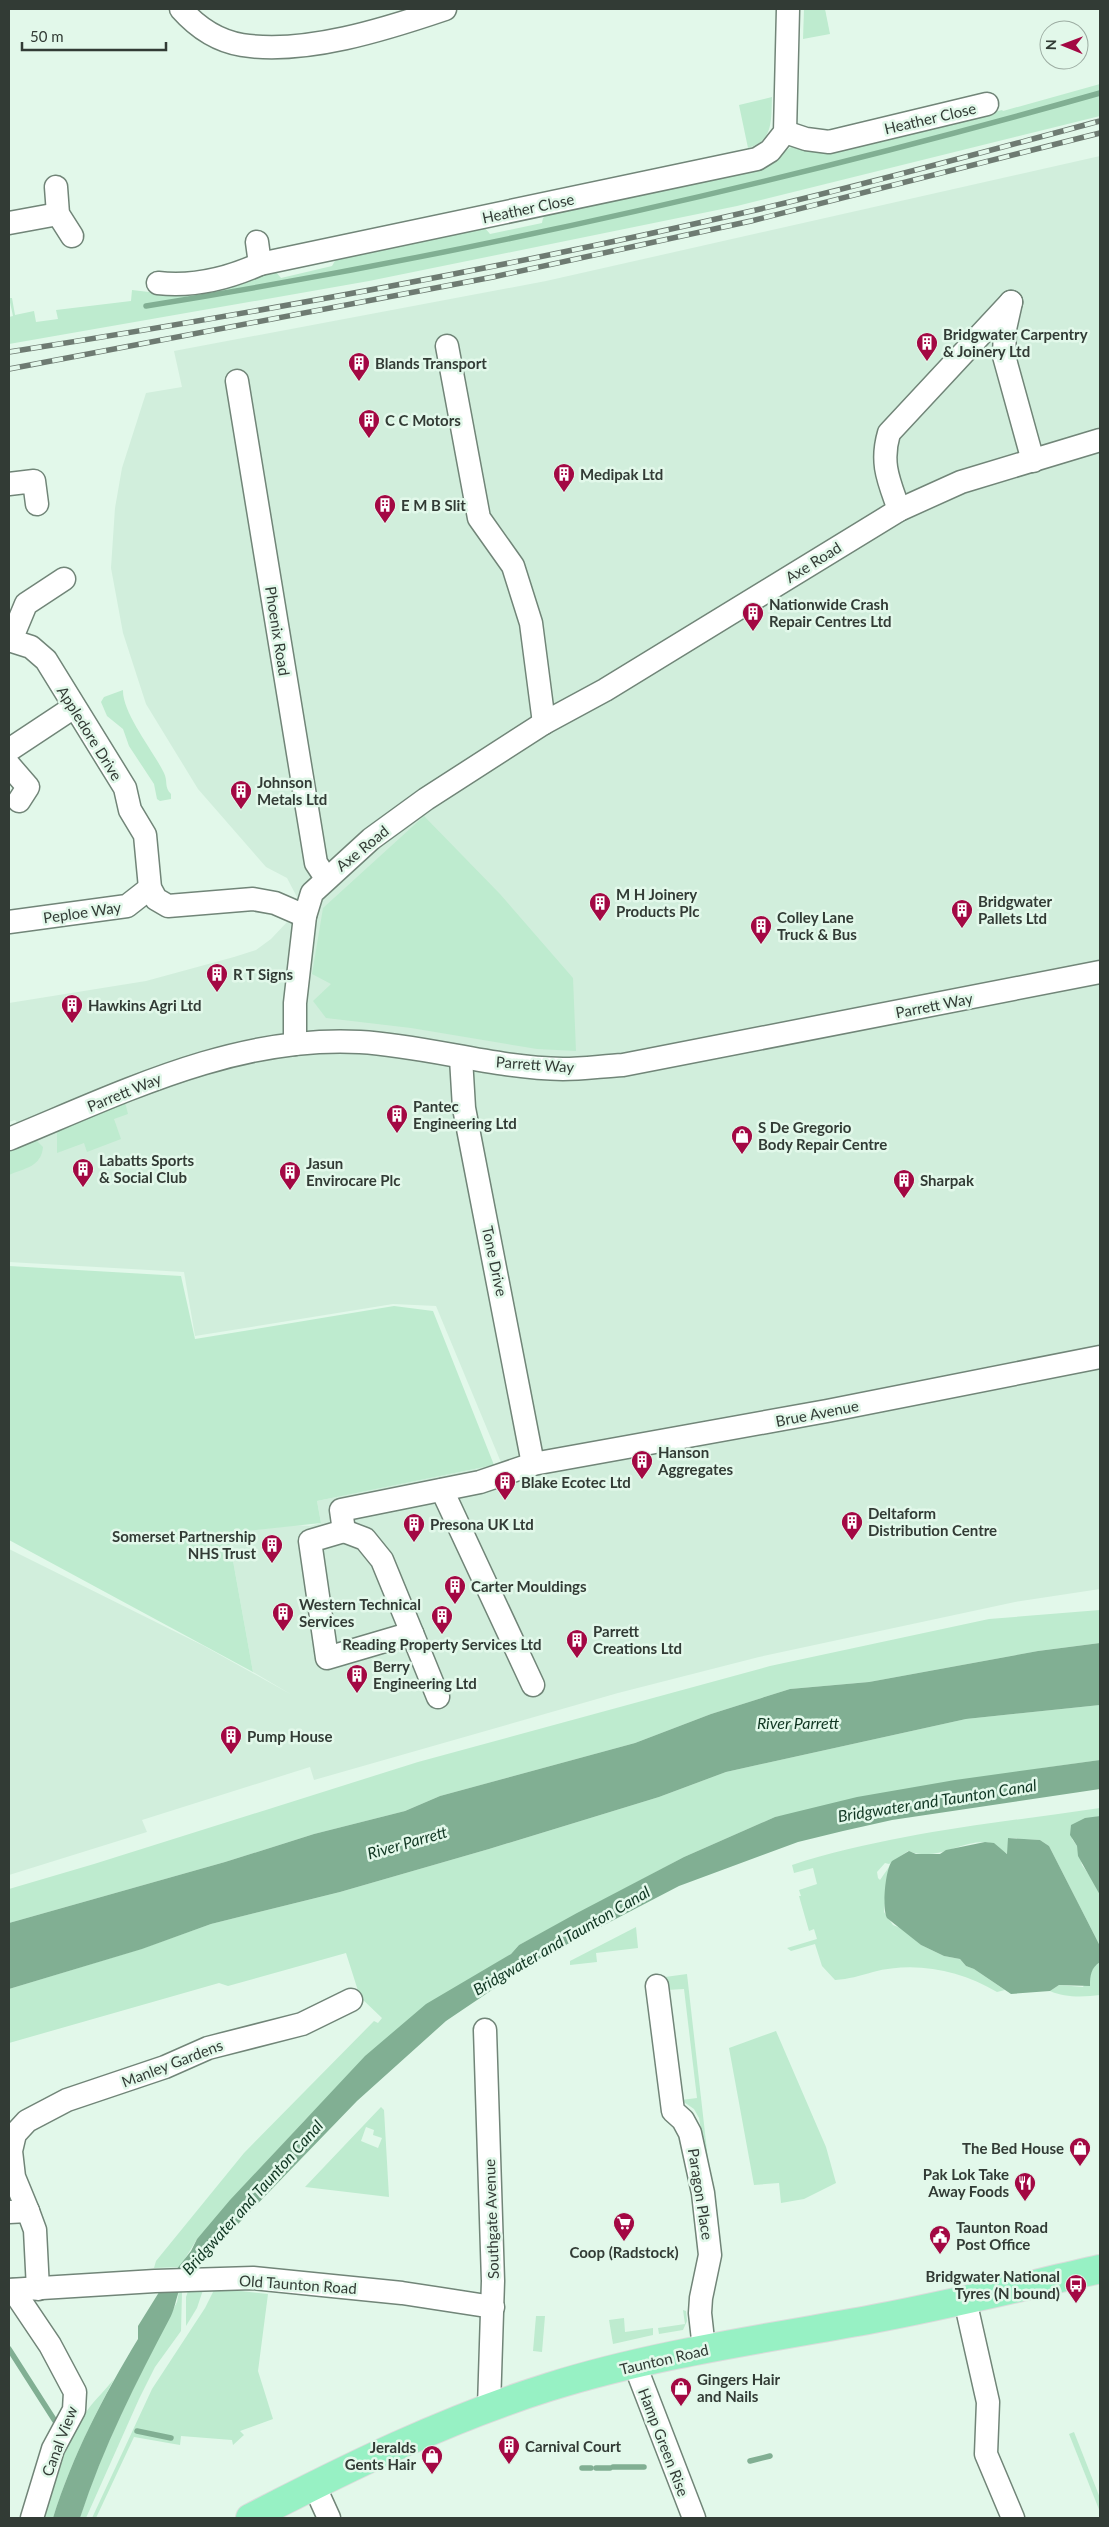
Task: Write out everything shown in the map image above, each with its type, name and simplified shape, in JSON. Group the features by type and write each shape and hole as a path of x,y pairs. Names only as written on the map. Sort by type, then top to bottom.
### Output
{"main road":[{"name":"Taunton Road","path":"250,2518 380,2452 489,2407 549,2387 635,2364 704,2349 964,2300 1100,2269"}],"street":[{"path":"181,9 204,30 218,37 242,45 258,46 319,42 381,28 445,9"},
{"path":"785,132 788,9"},
{"name":"Heather Close","path":"158,283 176,285 237,274 260,264 757,159 770,151 785,132 806,139 829,142 987,104"},
{"path":"56,187 58,214 72,236"},
{"path":"9,223 58,214"},
{"path":"257,242 260,264"},
{"path":"898,510 884,466 884,450 889,433 1011,302 1005,329 1004,356 1033,461"},
{"path":"447,346 479,518 513,566 531,623 544,723"},
{"name":"Phoenix Road","path":"237,381 316,863 326,878"},
{"name":"Axe Road","path":"295,1044 295,1003 304,916 312,893 326,878 371,839 426,798 544,723 604,690 898,510 961,482 1100,440"},
{"path":"9,484 34,481 38,504"},
{"name":"Appledore Drive","path":"64,579 26,604 10,640 31,647 46,660 125,788 130,810 145,835 150,888"},
{"path":"9,750 74,707"},
{"path":"9,765 28,787 19,801"},
{"path":"150,888 156,899 168,906 253,899 275,904 304,916"},
{"name":"Peploe Way","path":"9,922 127,906 150,888"},
{"name":"Parrett Way","path":"9,1139 180,1069 247,1051 295,1044 359,1042 415,1048 461,1058 563,1069 623,1065 1100,972"},
{"name":"Tone Drive","path":"461,1058 464,1108 533,1464"},
{"name":"Brue Avenue","path":"344,1531 341,1510 480,1482 533,1464 827,1411 1100,1357"},
{"path":"442,1490 533,1685"},
{"path":"412,1633 326,1658 310,1540 344,1531 365,1539 382,1560 412,1633 438,1697"},
{"name":"Paragon Place","path":"657,1986 673,2111 683,2120 690,2133 703,2193 710,2255 700,2313 704,2349"},
{"name":"Manley Gardens","path":"38,2288 35,2230 18,2211 10,2151 15,2134 27,2121 49,2108 158,2070 208,2048 302,2024 351,2000"},
{"name":"Southgate Avenue","path":"485,2030 493,2307 489,2407"},
{"name":"Old Taunton Road","path":"11,2290 160,2281 253,2278 402,2293 493,2307"},
{"name":"Old Taunton Road","path":"11,2290 50,2345 75,2392"},
{"path":"964,2300 988,2402 986,2454 1013,2518"},
{"name":"Hamp Green Rise","path":"635,2364 694,2518"},
{"name":"Canal View","path":"32,2518 53,2449 74,2410 75,2392"},
{"path":"314,2486 329,2518"}],"shaded area":[{"path":"804,9 825,9 830,34 803,39"},
{"path":"1100,84 1100,116 737,206 369,281 9,344 9,317 13,316 9,298 12,298 15,315 34,311 36,322 58,319 56,310 131,301 132,290 149,292 276,272 281,278 332,266 336,259 484,227 490,234 542,223 543,218 548,213 760,168 791,147 835,151 1003,111"},
{"path":"772,97 771,121 767,135 756,145 748,148 739,105"},
{"path":"1100,156 1100,1589 1015,1602 759,1657 618,1693 314,1780 310,1767 142,1820 147,1832 9,1875 9,1549 204,1646 292,1695 253,1672 228,1533 295,1525 310,1526 321,1523 317,1501 494,1465 505,1472 436,1306 393,1304 195,1336 184,1272 9,1262 9,1149 29,1136 15,1120 9,1122 9,1003 146,981 256,950 271,939 288,921 299,901 287,878 266,867 198,789 146,704 123,633 111,568 115,508 122,468 146,393 182,387 174,351 546,281"},
{"path":"123,690 124,699 133,721 164,773 171,799 160,801 157,799 154,784 129,746 123,729 107,716 101,702 104,697"},
{"path":"424,816 500,894 573,978 576,1051 537,1049 411,1028 326,1018 313,1001 331,984 312,974 323,908"},
{"path":"125,1102 128,1114 114,1119 121,1139 87,1152 84,1143 57,1153 57,1133 61,1127"},
{"path":"27,1140 37,1141 43,1147 42,1154 36,1163 9,1175 9,1151"},
{"path":"9,1266 181,1276 195,1339 394,1306 433,1311 494,1465 317,1501 321,1523 228,1533 253,1672 9,1540"},
{"path":"1100,1610 1100,1643 1038,1651 869,1682 790,1689 711,1714 635,1743 440,1796 405,1811 314,1834 225,1862 9,1923 9,1889 418,1762 770,1666 989,1619"},
{"path":"1100,1705 1100,1760 1043,1768 775,1817 684,1857 519,1945 511,1954 484,1971 335,2091 304,2121 197,2239 180,2267 154,2268 156,2261 244,2153 374,2021 378,2023 382,2018 360,1997 346,1953 228,1986 219,1983 9,2043 9,1989 141,1949 211,1924 340,1892 489,1849 659,1797 726,1772 966,1719"},
{"path":"1100,1808 1100,1816 1085,1819 1077,1824 1072,1839 1077,1846 1082,1865 1097,1886 1100,1895 1100,1946 1049,1846 1040,1840 1009,1838 1008,1854 988,1842 974,1843 937,1853 918,1854 908,1851 889,1864 885,1863 877,1872 880,1880 889,1867 884,1912 893,1925 903,1929 921,1945 944,1956 960,1959 966,1966 974,1969 1005,1990 997,1992 983,1984 953,1973 905,1967 835,1980 822,1966 815,1944 791,1951 787,1948 817,1939 814,1929 809,1931 799,1896 801,1896 799,1890 817,1884 813,1868 794,1873 792,1865 830,1854 906,1837"},
{"path":"636,1927 638,1948 596,1953 597,1962 570,1965 570,1961"},
{"path":"1100,1962 1100,1995 1068,1996 1050,1991 1059,1985 1083,1987 1094,1966"},
{"path":"687,1974 711,2186 699,2118 694,2109 681,2100 697,2098 684,1989 667,1990 665,1977"},
{"path":"776,2031 826,2147 836,2183 804,2199 781,2203 779,2183 754,2185 729,2048"},
{"path":"381,2107 384,2110 389,2197 305,2187","holes":["366,2127 374,2130 373,2135 382,2138 378,2148 361,2141"]},
{"path":"190,2285 204,2287 197,2308 186,2326 186,2297"},
{"path":"186,2286 182,2292 181,2331 155,2367 86,2518 80,2518 100,2462 124,2408 177,2302 179,2291"},
{"path":"215,2288 268,2294 258,2371 273,2419 240,2431 244,2435 233,2445 232,2440 181,2436 180,2445 134,2437 96,2518 92,2518 152,2389 205,2308"},
{"path":"683,2310 686,2311 687,2321 683,2330 659,2334 658,2328 685,2324"},
{"path":"536,2316 545,2316 542,2352 533,2351"},
{"path":"624,2318 625,2332 653,2328 653,2335 613,2344 609,2320"},
{"path":"114,2379 80,2447 65,2482 53,2518 42,2518 50,2489 66,2447 89,2408"},
{"path":"1074,2432 1100,2498 1100,2512 1069,2434"}],"water":[{"name":"River Parrett","path":"1100,1643 1100,1705 966,1719 726,1772 659,1797 489,1849 340,1892 211,1924 142,1949 9,1989 9,1923 225,1862 314,1834 405,1811 440,1796 635,1743 711,1714 790,1689 869,1682 1038,1651"},
{"name":"Bridgwater and Taunton Canal","path":"1100,1760 1100,1789 892,1820 843,1831 798,1842 679,1886 535,1961 446,2021 357,2101 188,2274 178,2294 171,2316 110,2440 80,2518 53,2518 79,2449 113,2382 138,2339 138,2326 161,2289 191,2251 197,2239 230,2200 365,2056 426,2004 511,1954 519,1945 577,1913 684,1857 775,1817 857,1797 955,1780"},
{"path":"1100,1816 1100,1895 1078,1856 1077,1846 1070,1835 1071,1825 1085,1818"},
{"path":"1008,1838 1040,1840 1049,1846 1100,1946 1100,1962 1092,1972 1090,1986 1059,1985 1050,1991 1011,1994 974,1969 966,1966 960,1959 944,1956 921,1945 887,1918 885,1913 885,1890 892,1861 909,1851 916,1854 940,1854 946,1850 985,1842 994,1843 1007,1854"}],"waterway":[{"path":"146,306 267,286 387,263 626,213 864,157 1100,93"},
{"path":"9,2349 55,2421"},
{"path":"137,2431 171,2438"},
{"path":"750,2461 770,2456"},
{"path":"613,2467 644,2467"},
{"path":"582,2468 591,2468"},
{"path":"596,2468 610,2468"}],"railway":[{"path":"9,352 194,322 471,271 563,252 791,202 1100,121"},
{"path":"9,369 493,277 751,221 1100,133"}],"place":[{"name":"Bridgwater Carpentry & Joinery Ltd","path":"927,362"},
{"name":"Blands Transport","path":"359,382"},
{"name":"C C Motors","path":"369,439"},
{"name":"Medipak Ltd","path":"564,493"},
{"name":"E M B Slit","path":"385,524"},
{"name":"Nationwide Crash Repair Centres Ltd","path":"753,632"},
{"name":"Johnson Metals Ltd","path":"241,810"},
{"name":"M H Joinery Products Plc","path":"600,922"},
{"name":"Bridgwater Pallets Ltd","path":"962,929"},
{"name":"Colley Lane Truck & Bus","path":"761,945"},
{"name":"R T Signs","path":"217,993"},
{"name":"Hawkins Agri Ltd","path":"72,1024"},
{"name":"Pantec Engineering Ltd","path":"397,1134"},
{"name":"S De Gregorio Body Repair Centre","path":"742,1155"},
{"name":"Labatts Sports & Social Club","path":"83,1188"},
{"name":"Jasun Envirocare Plc","path":"290,1191"},
{"name":"Sharpak","path":"904,1199"},
{"name":"Hanson Aggregates","path":"642,1480"},
{"name":"Blake Ecotec Ltd","path":"505,1501"},
{"name":"Deltaform Distribution Centre","path":"852,1541"},
{"name":"Presona UK Ltd","path":"414,1543"},
{"name":"Somerset Partnership NHS Trust","path":"272,1564"},
{"name":"Carter Mouldings","path":"455,1605"},
{"name":"Western Technical Services","path":"283,1632"},
{"name":"Reading Property Services Ltd","path":"442,1635"},
{"name":"Parrett Creations Ltd","path":"577,1659"},
{"name":"Berry Engineering Ltd","path":"357,1694"},
{"name":"Pump House","path":"231,1755"},
{"name":"The Bed House","path":"1080,2167"},
{"name":"Pak Lok Take Away Foods","path":"1025,2202"},
{"name":"Coop (Radstock)","path":"624,2242"},
{"name":"Taunton Road Post Office","path":"940,2255"},
{"name":"Bridgwater National Tyres (N bound)","path":"1076,2304"},
{"name":"Gingers Hair and Nails","path":"681,2407"},
{"name":"Carnival Court","path":"509,2465"},
{"name":"Jeralds Gents Hair","path":"432,2475"}]}
